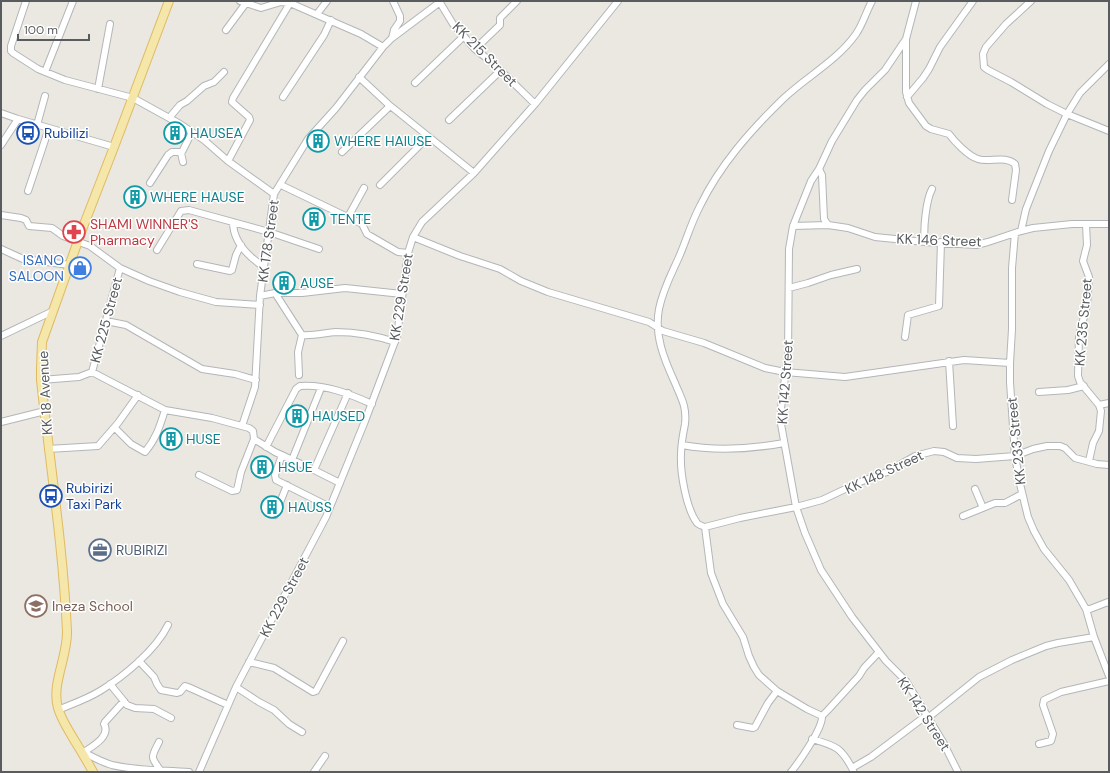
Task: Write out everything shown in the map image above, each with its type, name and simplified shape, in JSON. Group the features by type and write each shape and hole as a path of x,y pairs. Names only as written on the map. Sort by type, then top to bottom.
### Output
{"main road":[{"name":"KK 18 Avenue","path":"93,772 58,710 57,691 65,654 67,632 58,523 48,448 40,368 42,342 169,1"}],"street":[{"path":"26,1 11,46 11,51 13,53 45,72 65,80 133,98 192,132 228,161 274,194"},
{"path":"45,72 73,1"},
{"path":"317,14 327,1"},
{"name":"KK 178 Street","path":"242,426 256,380 260,296 274,194 308,139 336,108 383,47 392,38 394,30 400,21 400,16 392,1"},
{"path":"392,38 440,1"},
{"name":"KK 215 Street","path":"440,1 453,24 475,49 494,64 535,104"},
{"path":"475,49 500,25 500,18 517,1"},
{"name":"KK 229 Street","path":"199,772 236,687 330,507 372,404 397,336 408,253 413,237 422,222 474,173 535,104 618,1"},
{"path":"822,716 777,691 759,675 749,656 742,637 723,604 712,573 705,526 698,524 689,505 682,479 681,456 685,408 660,347 657,328 659,310 666,283 700,206 714,180 731,156 758,124 793,90 822,68 851,41 858,31 872,1"},
{"name":"KK 142 Street","path":"916,1 906,39 884,70 857,100 832,141 819,169 811,181 793,226 789,250 788,355 780,416 796,507 805,533 821,570 852,617 879,652 906,681 943,742 958,772"},
{"path":"907,96 923,78 940,47 973,1"},
{"path":"1031,1 1006,24 986,47 983,54 984,67 1047,104 1109,131"},
{"path":"226,30 243,2 261,8 281,2 290,3 331,20 361,34 383,47"},
{"path":"228,161 250,120 232,102 233,98 290,3"},
{"path":"283,97 320,40 331,20"},
{"path":"98,89 110,24"},
{"path":"415,83 464,36"},
{"path":"906,39 905,76 909,103 926,126 949,134 953,140 975,158 1008,160 1015,164 1016,170 1012,200"},
{"name":"KK 233 Street","path":"1109,64 1080,93 1067,114 1049,151 1018,232 1012,268 1012,329 1010,363 1015,456 1028,517 1044,549 1069,580 1086,609 1094,637 1109,676"},
{"path":"449,120 500,71"},
{"path":"169,118 180,105 187,101 204,86 214,82 224,72"},
{"path":"359,77 390,106 474,173"},
{"path":"37,125 45,96"},
{"path":"342,152 390,106"},
{"path":"1,113 114,147"},
{"path":"1,145 18,119"},
{"path":"28,190 49,128"},
{"path":"183,162 181,152 192,132"},
{"path":"380,185 428,137"},
{"path":"150,183 168,155 172,152 181,152"},
{"path":"819,169 822,175 824,219 828,225"},
{"path":"280,185 362,224 367,234 398,252 408,253"},
{"path":"348,217 364,188"},
{"path":"925,242 924,235 926,209 932,189"},
{"path":"157,250 181,211 184,210 189,210 269,232 319,249"},
{"path":"1,215 21,218 26,220 29,226 52,228 63,236 90,246 120,268 149,281 200,299 216,302 260,305"},
{"path":"233,222 235,237 256,262 264,267"},
{"name":"KK 235 Street","path":"1086,224 1087,245 1083,261 1088,277 1087,305 1079,336 1078,368 1080,382 1099,405"},
{"name":"KK 146 Street","path":"793,226 828,225 848,228 875,237 976,245 1018,232 1046,226 1109,224"},
{"path":"413,237 460,256 481,262 548,292 649,322 657,328 704,343 765,368 785,372 852,376 949,362 980,360 1010,363"},
{"path":"905,337 908,315 939,306 941,242"},
{"path":"197,264 230,271 232,270 236,255 241,245"},
{"path":"1,248 23,258 70,265"},
{"name":"KK 225 Street","path":"92,372 120,268"},
{"path":"788,288 857,269"},
{"path":"260,296 345,288 402,294"},
{"path":"275,294 302,335 298,352 299,375"},
{"path":"1,336 53,311"},
{"path":"106,321 126,325 206,370 234,374 256,380"},
{"path":"302,335 345,333 372,336 395,342"},
{"path":"949,362 953,426"},
{"name":"KK 225 Street","path":"42,380 78,377 92,372 165,410 212,418 242,426"},
{"path":"266,447 298,387 303,386 321,388 348,393 372,404"},
{"path":"1039,392 1068,390 1084,386"},
{"path":"292,460 321,388"},
{"path":"314,470 348,393"},
{"path":"48,448 96,448 115,428 138,395"},
{"path":"1089,461 1093,443 1099,431 1101,411 1099,405 1109,402"},
{"path":"115,428 130,444 145,452 159,431 165,410"},
{"path":"1,422 45,411"},
{"path":"199,475 232,491 237,490 254,439 253,431 242,426"},
{"path":"254,439 266,447 340,483"},
{"path":"682,445 708,448 746,448 784,443"},
{"name":"KK 148 Street","path":"705,526 796,507 835,495 860,482 887,472 920,454 940,451 952,457 965,459 1015,456 1046,446 1060,446 1065,448 1075,458 1109,465"},
{"path":"282,455 275,478 276,480 330,507"},
{"path":"275,515 287,486"},
{"path":"975,489 983,508"},
{"path":"963,516 995,504 1005,503 1022,494"},
{"path":"1086,609 1109,602"},
{"path":"58,710 96,693 110,684 139,661 162,636 168,626"},
{"path":"812,739 833,746 842,752 853,770 979,677 1012,660 1046,646 1094,637"},
{"path":"249,662 274,668 314,692 316,691 343,641"},
{"path":"791,772 801,760 822,719 822,716 879,652"},
{"path":"139,661 154,677 161,690 177,693 180,692 185,686 188,686 228,705"},
{"path":"1039,744 1051,741 1053,734 1043,702 1044,700 1061,692 1109,681"},
{"path":"110,684 131,707 154,709 171,718"},
{"path":"236,687 258,702 274,710 289,724 302,732"},
{"path":"737,725 753,728 755,727 768,703 777,691"},
{"path":"124,701 105,722 105,736 82,752 99,761 112,765 144,770 189,772"},
{"path":"159,742 152,755 152,758 161,771"},
{"path":"314,772 325,756"}],"place":[{"name":"Rubilizi","path":"28,133"},
{"name":"HAUSEA","path":"175,133"},
{"name":"WHERE HAIUSE","path":"318,141"},
{"name":"WHERE HAUSE","path":"135,197"},
{"name":"TENTE","path":"314,219"},
{"name":"SHAMI WINNER'S Pharmacy","path":"74,232"},
{"name":"ISANO SALOON","path":"80,268"},
{"name":"AUSE","path":"284,283"},
{"name":"HAUSED","path":"297,416"},
{"name":"HUSE","path":"171,439"},
{"name":"HSUE","path":"262,467"},
{"name":"Rubirizi Taxi Park","path":"51,496"},
{"name":"HAUSS","path":"272,507"},
{"name":"RUBIRIZI","path":"100,550"},
{"name":"Ineza School","path":"36,606"}]}
